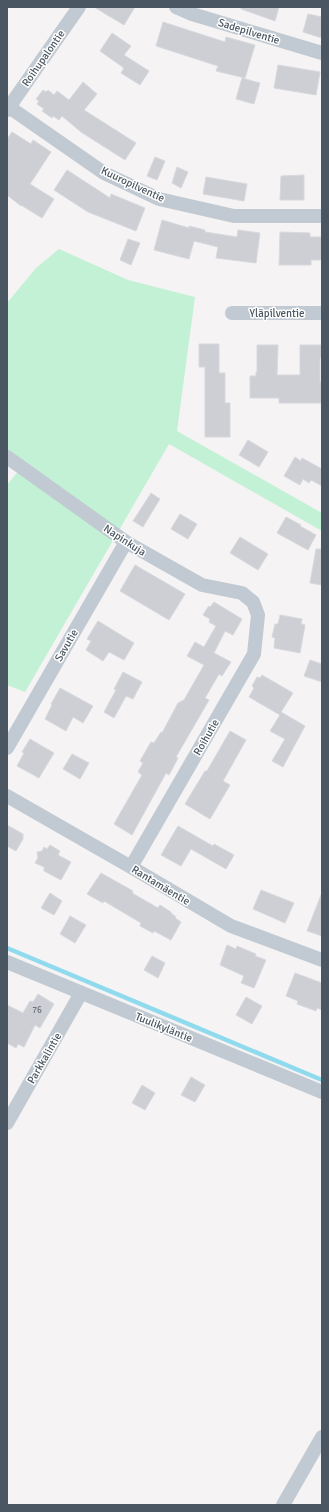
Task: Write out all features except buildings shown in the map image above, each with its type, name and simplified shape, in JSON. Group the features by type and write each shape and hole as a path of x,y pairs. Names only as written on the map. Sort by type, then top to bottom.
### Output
{"street":[{"name":"Roihupalontie","path":"8,108 79,7"},
{"name":"Sadepilventie","path":"176,7 192,14 322,53"},
{"name":"Kuuropilventie","path":"8,108 104,173 159,199 234,216 322,216"},
{"name":"Yläpilventie","path":"232,313 322,313"},
{"name":"Napinkuja","path":"7,457 126,542 202,585 242,593 253,602"},
{"name":"Savutie","path":"7,748 126,542"},
{"name":"Roihutie","path":"132,867 254,654 258,615 253,602"},
{"name":"Rantamäentie","path":"7,796 132,867 231,926 322,960"},
{"name":"Tuulikyläntie","path":"7,962 322,1092"},
{"name":"Parkkalintie","path":"7,1123 81,993"},
{"path":"283,1505 322,1437"}],"green space":[{"path":"59,249 128,280 195,297 177,431 322,513 322,531 169,444 25,692 7,685 7,485 24,464 7,453 7,303 36,268"}],"waterway":[{"path":"7,948 322,1080"}]}
